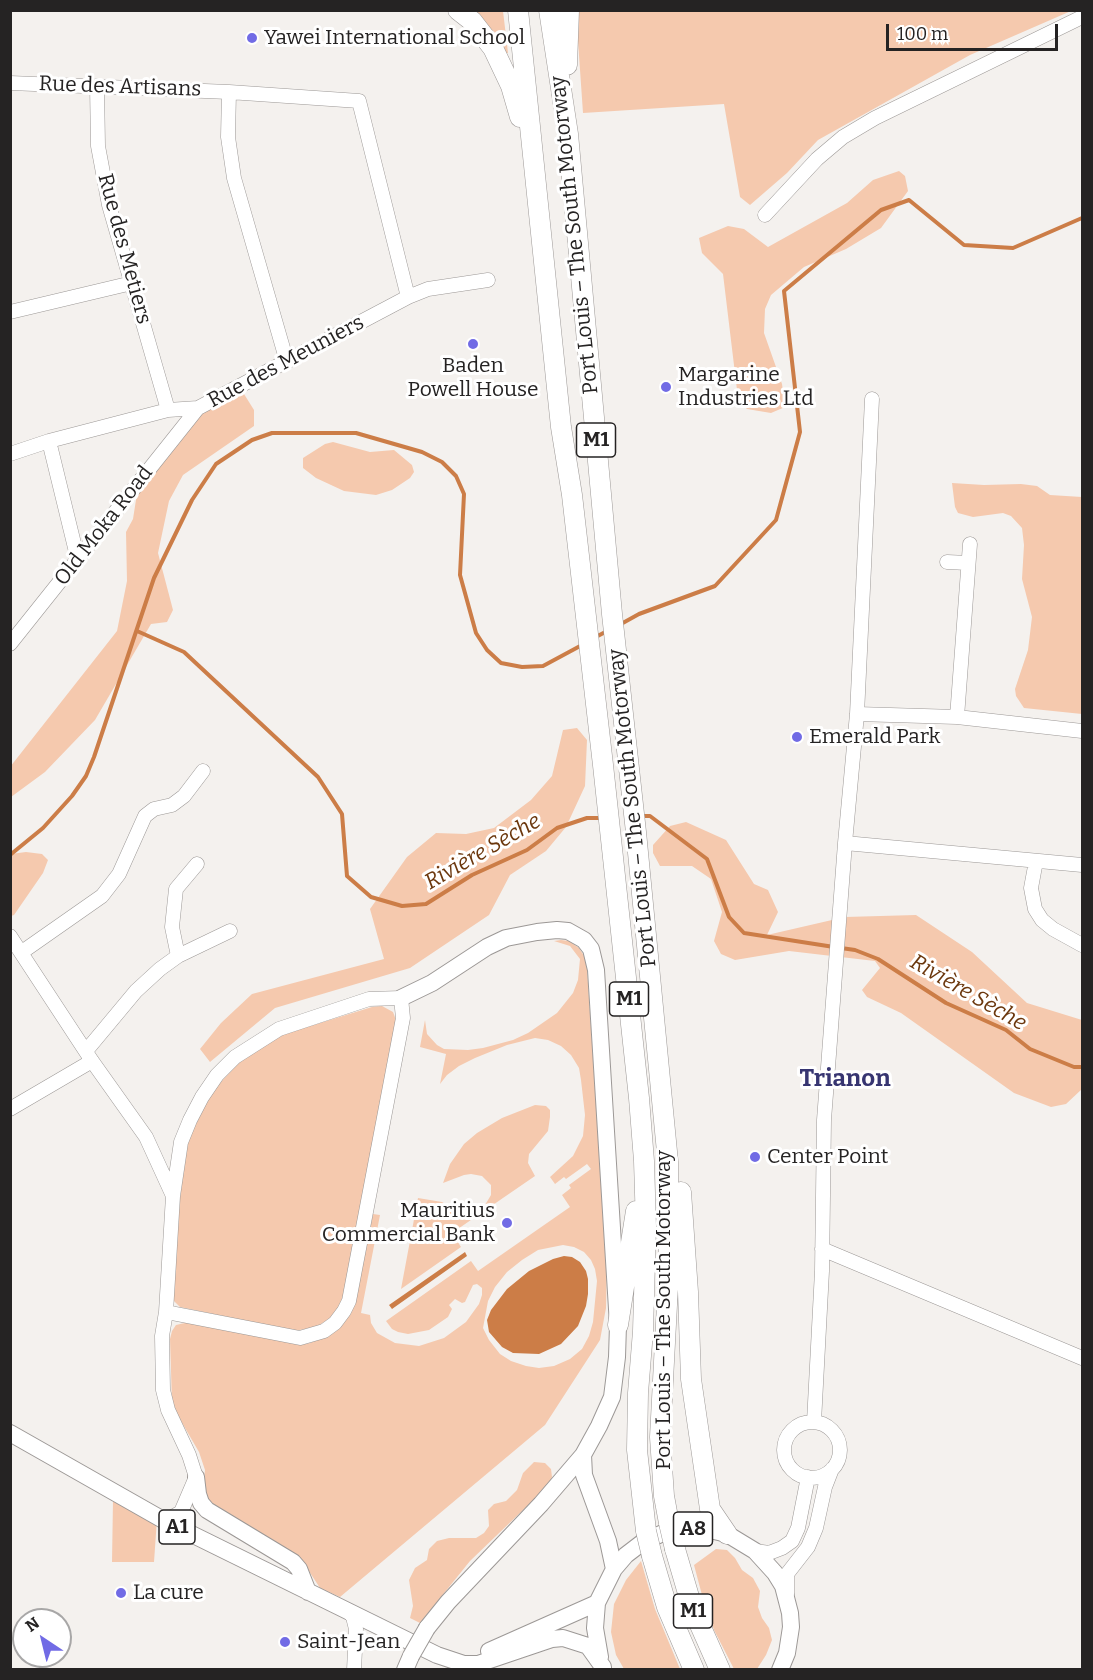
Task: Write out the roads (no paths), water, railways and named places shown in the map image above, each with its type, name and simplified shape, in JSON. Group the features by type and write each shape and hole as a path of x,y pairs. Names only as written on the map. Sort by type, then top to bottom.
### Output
{"highway":[{"path":"458,10 472,21 492,48 511,86 518,107 527,163 536,190"},
{"path":"513,10 522,46"},
{"name":"Port Louis – The South Motorway","path":"518,10 561,427 572,495 626,961 644,1161 645,1273 637,1420 639,1478 646,1531 652,1556 667,1607 693,1670"},
{"name":"Port Louis – The South Motorway","path":"549,10 568,134 612,614 668,1162 669,1267 660,1437 664,1496 675,1549 692,1607 720,1670"},
{"path":"568,10 568,134"},
{"path":"659,1062 678,1156 688,1292 691,1379 710,1509 727,1534"},
{"path":"618,1325 644,1161"}],"main road":[{"path":"401,998 432,983 487,947 506,938 537,932 568,931 584,940 591,949 596,970 618,1325 612,1397 583,1455 541,1504 448,1602 427,1628 408,1663"},
{"name":"A1","path":"10,1433 165,1521 425,1650 464,1664 478,1664 552,1639 562,1638 588,1646 604,1668"},
{"path":"583,1455 584,1475 608,1541 614,1569"},
{"path":"196,1477 201,1503 207,1509 293,1562 299,1569 308,1592"},
{"name":"A8","path":"604,1668 597,1648 594,1628 597,1603 614,1569 626,1555 643,1542 663,1533 695,1529 727,1534 755,1551 776,1573 788,1600 791,1627 787,1661 780,1670"},
{"path":"464,1664 485,1652 597,1603"}],"street":[{"path":"765,215 817,159 843,137 896,108 1082,19"},
{"name":"Rue des Artisans","path":"10,83 229,92 359,101 408,297"},
{"name":"Rue des Metiers","path":"97,86 98,146 109,205 168,410"},
{"path":"229,92 228,137 234,178 287,362"},
{"name":"Rue des Meuniers","path":"10,454 49,441 168,410 198,408 408,297 428,290 489,280"},
{"path":"10,312 132,282"},
{"path":"814,1422 822,1249 824,1120 857,714 872,399"},
{"name":"Old Moka Road","path":"10,644 198,408"},
{"path":"49,441 78,560"},
{"path":"957,717 970,544"},
{"path":"947,562 968,563"},
{"path":"857,714 957,717 1083,731"},
{"path":"22,952 102,896 119,874 145,816 154,809 172,805 184,796 203,771"},
{"path":"845,843 1083,865"},
{"path":"1036,861 1031,888 1035,909 1042,920 1053,929 1083,945"},
{"path":"178,956 172,927 176,889 197,864"},
{"path":"10,1109 89,1056 136,991 178,956 230,930"},
{"path":"10,936 89,1056 146,1137 173,1196"},
{"path":"165,1521 181,1512 196,1477 189,1455 168,1410 163,1390 162,1336 166,1312 173,1196 181,1142 190,1120 202,1097 235,1057 279,1029 369,999 401,998 403,1018 349,1301 345,1311 324,1331 300,1338 166,1312"},
{"path":"822,1249 1083,1358"},
{"path":"788,1600 787,1574 808,1547 816,1528 825,1488 840,1451 837,1438 828,1427 814,1422 798,1426 792,1432 785,1447 785,1455 793,1470 808,1478 817,1477 832,1469"},
{"path":"755,1551 769,1553 783,1548 792,1541 798,1528 808,1478"},
{"path":"348,1611 353,1617 356,1629 354,1670"}],"waterway":[{"path":"621,624 639,614 715,586 776,520 800,432 784,291 881,210 909,200 964,245 1013,248 1082,218"},
{"path":"10,855 43,828 72,796 86,776 154,578 192,500 216,464 252,440 272,433 356,433 422,452 442,462 456,476 464,494 460,575 476,633 487,650 501,663 522,667 543,666 582,645"},
{"path":"594,638 609,630"},
{"name":"Rivière Sèche","path":"137,631 184,652 318,777 342,814 347,876 371,897 402,906 426,904 472,875 527,850 557,828 587,818 602,818"},
{"name":"Rivière Sèche","path":"639,816 650,816 707,859 729,917 744,933 834,947"},
{"name":"Rivière Sèche","path":"841,948 855,950 878,959 946,1003 1006,1030 1030,1049 1074,1067 1082,1067"}],"place":[{"name":"Yawei International School","path":"252,38"},
{"name":"Baden Powell House","path":"473,344"},
{"name":"Margarine Industries Ltd","path":"666,387"},
{"name":"Emerald Park","path":"797,737"},
{"name":"Center Point","path":"755,1157"},
{"name":"Mauritius Commercial Bank","path":"507,1223"},
{"name":"La cure","path":"121,1593"},
{"name":"Saint-Jean","path":"285,1642"}],"district":[{"name":"Trianon","path":"845,1079"}]}
